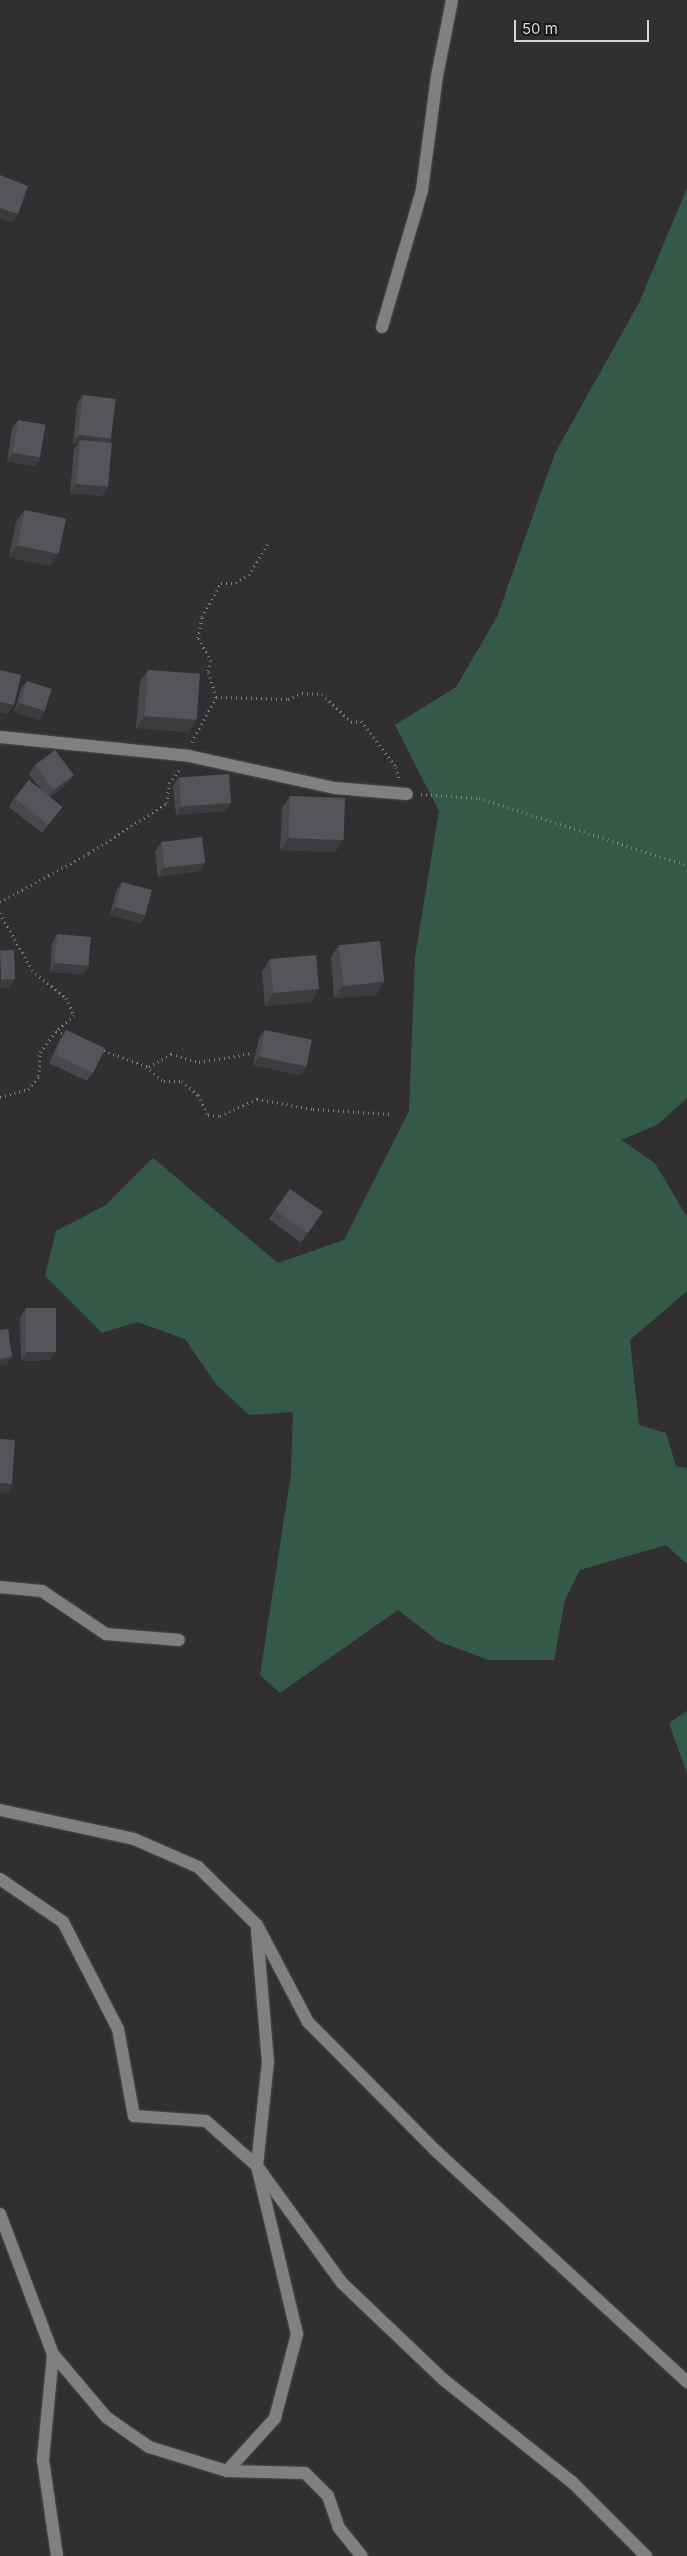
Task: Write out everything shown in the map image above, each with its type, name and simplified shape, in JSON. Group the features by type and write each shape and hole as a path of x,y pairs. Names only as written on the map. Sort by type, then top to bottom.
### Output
{"street":[{"path":"382,326 422,190 436,76 452,0"},
{"path":"0,737 190,756 336,788 407,794"},
{"path":"0,1588 42,1592 106,1634 178,1640"},
{"path":"0,1810 160,1849 198,1867 257,1925 308,2022 437,2152 687,2382"},
{"path":"0,1879 63,1922 118,2029 134,2116 206,2121 257,2166 342,2283 444,2380 572,2482 646,2556"},
{"path":"228,2471 275,2418 297,2334 257,2166 268,2062 257,1925"},
{"path":"0,2214 53,2354 122,2432 149,2447 228,2471 305,2473 328,2496 339,2528 362,2556"},
{"path":"53,2354 43,2460 57,2556"}],"path":[{"path":"0,902 89,853 167,802 169,783 190,756 193,738 216,697 208,671 212,661 198,638 202,617 221,583 236,583 249,576 268,542"},
{"path":"216,697 288,699 302,693 322,694 351,722 361,721 396,767 407,794 479,798 687,865"},
{"path":"0,913 32,970 66,998 74,1015 56,1031 40,1052 39,1076 28,1089 0,1097"},
{"path":"56,1031 72,1038"},
{"path":"96,1048 146,1067 164,1081 182,1082 198,1094 208,1115 220,1116 257,1098 313,1109 392,1114"},
{"path":"146,1067 161,1064 171,1054 199,1062 253,1053"}],"green space":[{"path":"687,188 687,1098 657,1125 621,1140 655,1163 687,1217 687,1291 630,1340 639,1425 666,1433 676,1466 687,1468 687,1564 666,1545 580,1570 565,1600 554,1660 488,1660 438,1641 398,1610 280,1693 260,1675 291,1474 293,1412 249,1415 216,1384 185,1339 137,1322 102,1333 45,1276 56,1231 106,1205 153,1158 278,1263 344,1240 409,1111 415,957 439,811 395,725 456,687 497,617 555,453 639,303"},
{"path":"687,1711 687,1774 669,1723"}],"building":[{"path":"0,175 28,186 18,214 0,208"},
{"path":"83,395 116,399 111,439 78,435"},
{"path":"18,420 46,425 40,457 12,452"},
{"path":"80,440 112,443 108,487 76,484"},
{"path":"25,510 66,519 59,554 18,545"},
{"path":"0,670 21,675 14,705 0,702"},
{"path":"148,670 200,674 197,720 145,716"},
{"path":"27,681 52,689 45,711 20,703"},
{"path":"55,750 74,775 54,790 35,765"},
{"path":"229,774 231,803 181,806 179,777"},
{"path":"29,780 62,807 48,825 15,798"},
{"path":"290,796 345,798 344,840 289,838"},
{"path":"202,837 205,863 164,868 161,842"},
{"path":"122,882 152,890 145,915 115,907"},
{"path":"57,934 91,937 88,966 54,963"},
{"path":"380,941 384,982 344,986 339,945"},
{"path":"0,950 14,950 15,979 1,979"},
{"path":"316,955 319,989 273,993 270,959"},
{"path":"66,1030 105,1048 94,1073 55,1054"},
{"path":"265,1030 312,1040 306,1066 259,1056"},
{"path":"290,1189 323,1212 308,1233 275,1210"},
{"path":"26,1308 56,1308 56,1352 26,1352"},
{"path":"8,1329 12,1357 0,1359 0,1330"},
{"path":"0,1439 15,1440 12,1484 0,1483"}]}
